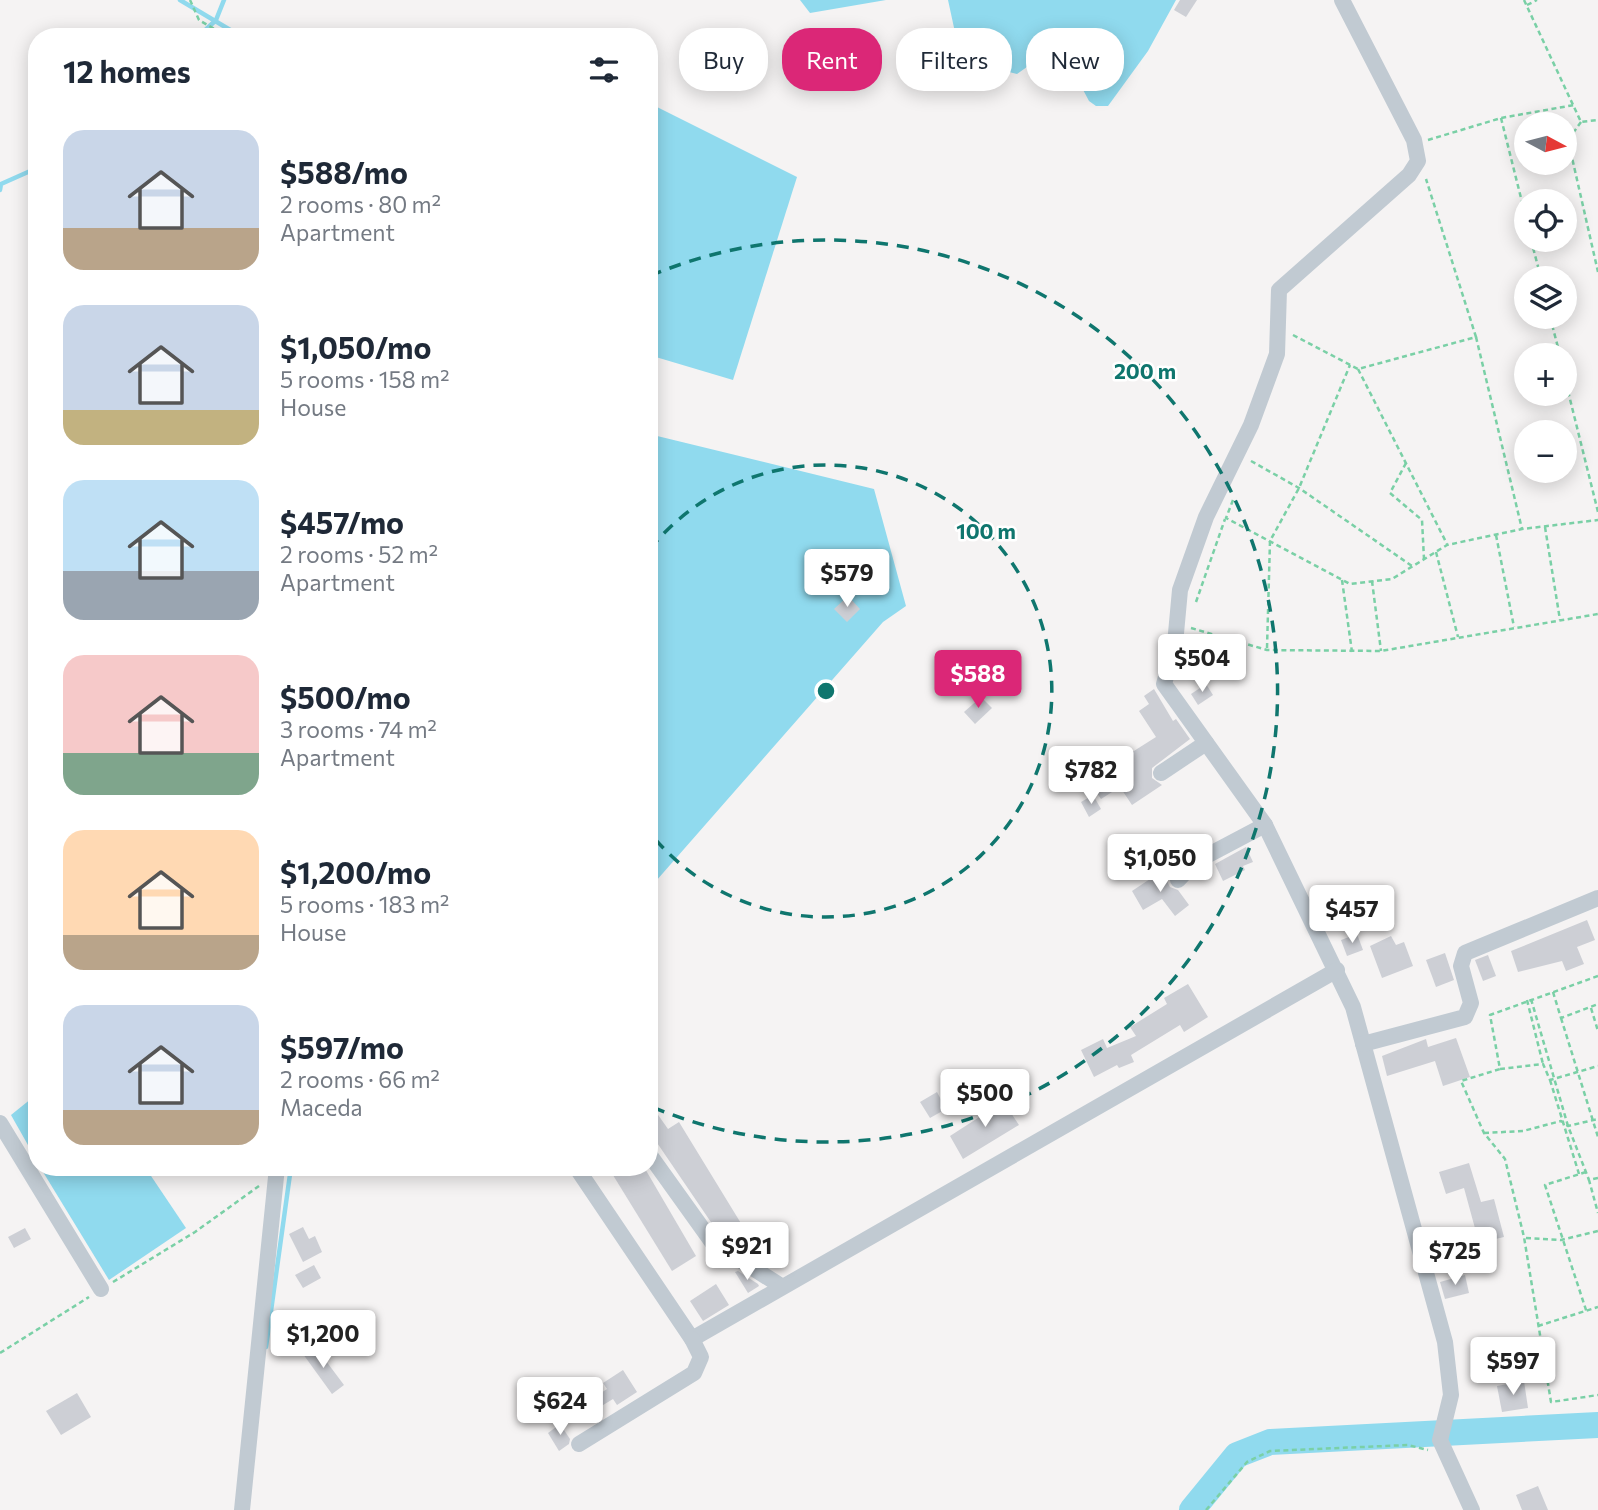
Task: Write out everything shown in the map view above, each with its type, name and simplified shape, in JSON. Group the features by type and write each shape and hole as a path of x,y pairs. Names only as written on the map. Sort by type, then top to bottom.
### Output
{"street":[{"path":"1342,0 1414,140 1418,161 1409,175 1279,290 1277,354 1251,425 1206,517 1180,590 1175,644 1164,684 1265,825 1353,1007 1445,1342 1451,1395 1436,1445 1472,1510"},
{"path":"1161,773 1206,743"},
{"path":"1178,880 1195,862 1265,825"},
{"path":"1363,1044 1465,1017 1471,1003 1461,966 1465,953 1598,898"},
{"path":"692,1339 1337,970"},
{"path":"0,1123 28,1169"},
{"path":"658,1167 712,1242 781,1286"},
{"path":"32,1176 101,1289"},
{"path":"242,1510 279,1176"},
{"path":"579,1444 694,1373 701,1357 692,1339 582,1176"}],"path":[{"path":"190,0 200,20 213,28"},
{"path":"1524,0 1581,122"},
{"path":"1527,5 1537,0"},
{"path":"1420,142 1502,118 1574,106"},
{"path":"1502,118 1519,189"},
{"path":"1598,120 1581,122 1568,141 1598,272"},
{"path":"1426,178 1476,337 1522,529"},
{"path":"1290,345 1292,334 1358,369 1447,545"},
{"path":"1358,369 1476,337"},
{"path":"1267,650 1270,541 1299,488 1350,365"},
{"path":"1572,406 1598,512"},
{"path":"1249,460 1299,488 1412,566"},
{"path":"1406,463 1390,492 1422,520 1424,559"},
{"path":"1195,603 1235,495"},
{"path":"1226,518 1350,584 1392,579 1447,545 1522,529 1598,520"},
{"path":"1545,527 1560,620"},
{"path":"1496,535 1514,628"},
{"path":"1436,552 1458,638"},
{"path":"1342,580 1352,652"},
{"path":"1372,581 1381,651"},
{"path":"1187,627 1267,650 1352,652 1381,651 1598,614"},
{"path":"1500,1069 1490,1015 1598,976"},
{"path":"1553,992 1598,1137"},
{"path":"1529,999 1543,1064 1580,1175"},
{"path":"1529,999 1598,1213"},
{"path":"1561,1018 1598,1004"},
{"path":"1591,1007 1598,1031"},
{"path":"1543,1064 1500,1069 1461,1081 1484,1133 1505,1158 1524,1237 1550,1402 1598,1395"},
{"path":"1550,1080 1598,1066"},
{"path":"1561,1121 1568,1126 1598,1119"},
{"path":"1484,1133 1523,1131 1561,1121"},
{"path":"1586,1172 1545,1185 1587,1313"},
{"path":"0,1353 195,1232 272,1176"},
{"path":"1589,1180 1598,1178"},
{"path":"1524,1237 1561,1240 1598,1231"},
{"path":"1536,1326 1587,1313 1598,1307"},
{"path":"1206,1510 1248,1462 1270,1451 1436,1445"}],"water":[{"path":"800,0 886,0 810,13"},
{"path":"948,0 1176,0 1148,51 1124,84 1124,28 1026,28 1026,68 1017,74 1012,73 1012,28 954,28"},
{"path":"1084,91 1119,91 1108,106 1096,106 1089,101"},
{"path":"658,108 797,177 733,380 658,358"},
{"path":"658,436 874,489 906,606 883,622 658,879"},
{"path":"28,1101 28,1145 11,1115"},
{"path":"45,1176 151,1176 186,1228 109,1280"}],"building":[{"path":"1180,0 1197,0 1186,17 1174,10"},
{"path":"848,596 860,609 847,622 834,609"},
{"path":"1206,684 1213,695 1198,705 1191,694"},
{"path":"1154,689 1173,721 1176,719 1190,739 1152,768 1152,778 1162,785 1132,805 1120,787 1101,799 1088,780 1156,737 1139,711 1149,704 1144,696"},
{"path":"981,697 992,708 975,724 964,712"},
{"path":"1093,795 1101,809 1089,817 1081,802"},
{"path":"1246,847 1253,862 1243,866 1245,870 1223,881 1215,864"},
{"path":"1162,871 1170,887 1178,890 1189,905 1175,916 1162,899 1143,910 1132,891"},
{"path":"1587,920 1595,940 1577,947 1584,964 1566,971 1562,961 1518,972 1511,951"},
{"path":"1357,934 1363,950 1347,956 1341,940"},
{"path":"1391,936 1396,945 1404,942 1413,966 1382,978 1370,946"},
{"path":"1445,953 1454,980 1436,987 1426,960"},
{"path":"1488,955 1496,976 1483,981 1475,960"},
{"path":"1188,984 1208,1017 1184,1032 1180,1025 1131,1055 1134,1062 1119,1068 1117,1065 1094,1077 1081,1050 1103,1039 1107,1048 1136,1036 1130,1027 1167,1004 1164,998"},
{"path":"1456,1038 1470,1077 1443,1086 1435,1061 1387,1076 1382,1056 1426,1039 1428,1047"},
{"path":"937,1092 946,1109 930,1118 920,1102"},
{"path":"1001,1098 1019,1125 963,1159 950,1136 984,1114 982,1111"},
{"path":"658,1115 668,1129 679,1122 742,1225 723,1237 658,1144"},
{"path":"1469,1163 1481,1202 1494,1199 1504,1237 1479,1243 1464,1188 1446,1194 1439,1172"},
{"path":"614,1176 649,1176 696,1256 672,1271"},
{"path":"303,1227 309,1239 315,1236 322,1252 303,1262 289,1234"},
{"path":"25,1228 31,1239 14,1248 8,1237"},
{"path":"314,1265 321,1278 303,1288 295,1275"},
{"path":"738,1271 759,1286 748,1293 735,1272"},
{"path":"1465,1275 1469,1293 1445,1299 1440,1282"},
{"path":"716,1284 729,1305 703,1321 690,1301"},
{"path":"314,1345 344,1385 332,1394 303,1354"},
{"path":"623,1370 637,1392 617,1405 613,1399 590,1413 584,1404 607,1389 603,1383"},
{"path":"1524,1381 1528,1408 1502,1412 1497,1386"},
{"path":"77,1393 91,1417 61,1435 46,1411"},
{"path":"560,1424 570,1439 569,1444 559,1451 548,1433"},
{"path":"1538,1486 1548,1510 1522,1510 1516,1495"}],"waterway":[{"path":"180,0 227,28"},
{"path":"208,28 216,20 224,0"},
{"path":"0,190 1,184 28,172"},
{"path":"266,1347 290,1176"},
{"path":"1192,1510 1237,1455 1270,1442 1598,1425"}]}
